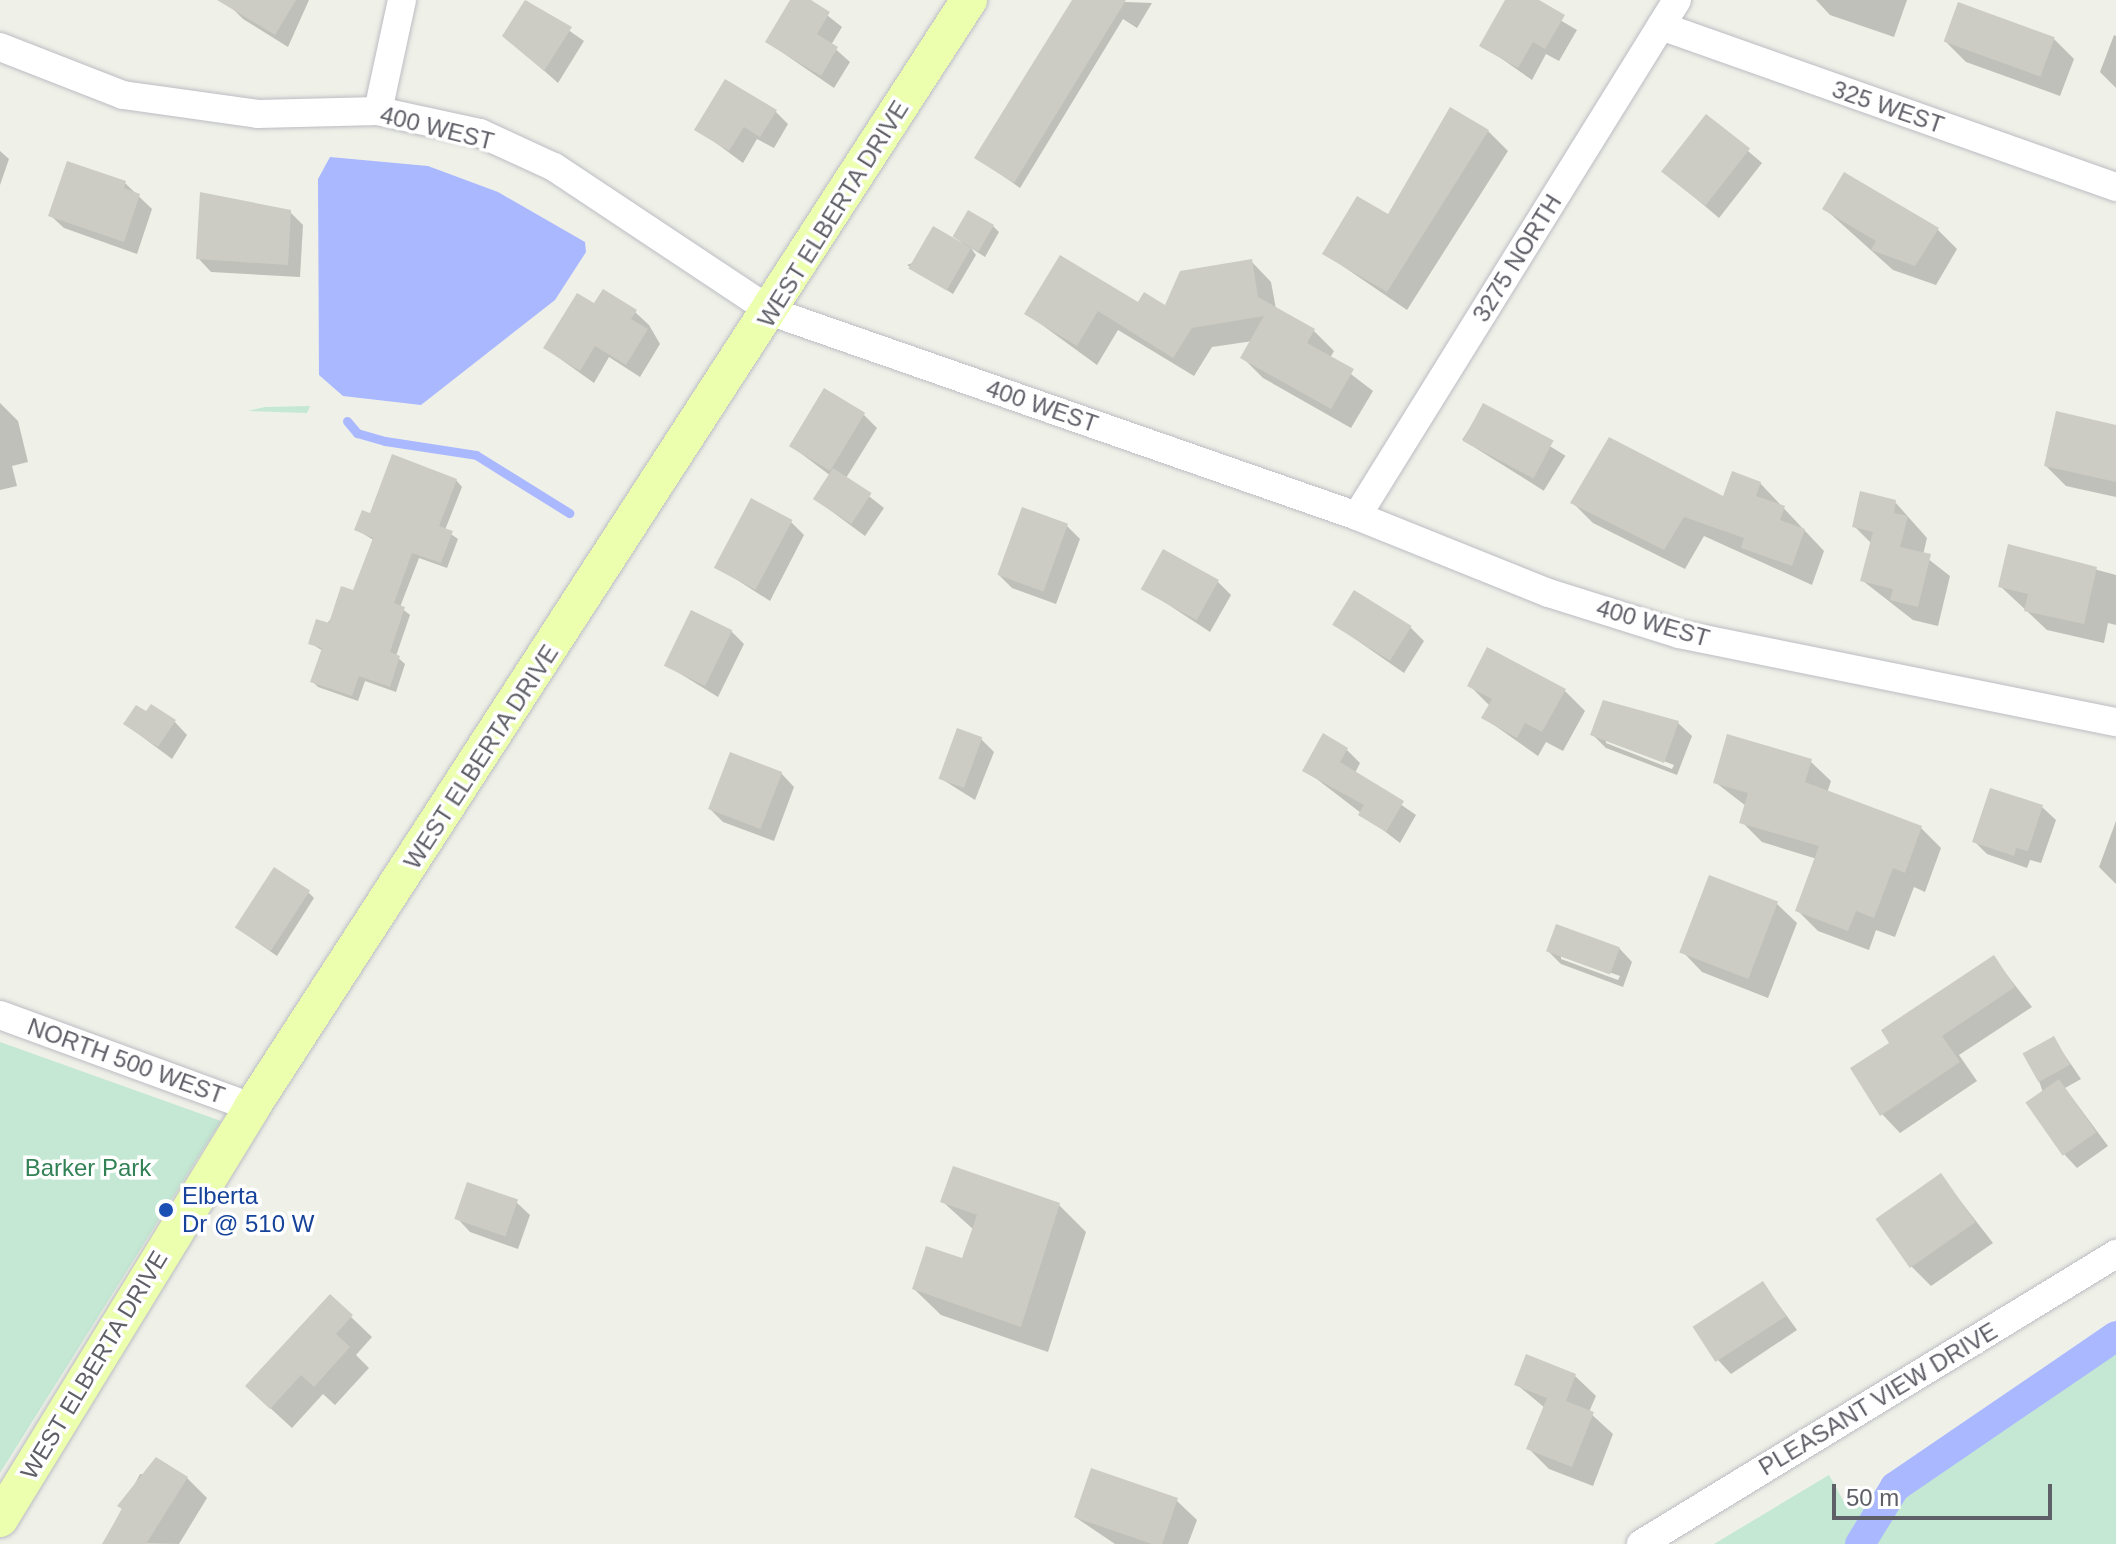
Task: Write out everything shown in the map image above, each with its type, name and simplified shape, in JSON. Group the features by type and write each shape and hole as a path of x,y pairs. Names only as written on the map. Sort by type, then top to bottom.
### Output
{"main road":[{"name":"WEST ELBERTA DRIVE","path":"0,1519 252,1107 772,312 969,0"}],"street":[{"path":"378,111 402,0"},
{"name":"3275 NORTH","path":"1357,516 1677,0"},
{"name":"325 WEST","path":"1661,26 2116,187"},
{"name":"400 WEST","path":"0,47 123,95 258,114 378,111 480,133 554,167 772,312 1357,516 1549,593 1679,634 2116,722"},
{"name":"NORTH 500 WEST","path":"0,1015 252,1107"},
{"name":"PLEASANT VIEW DRIVE","path":"1641,1544 2116,1254"}],"green space":[{"path":"310,406 307,413 248,411 265,407"},
{"name":"Barker Park","path":"0,1042 221,1121 0,1473"},
{"path":"2116,1346 2116,1544 1714,1544 1829,1475 1848,1509"}],"water":[{"path":"330,157 428,166 498,192 585,242 586,252 555,300 421,405 343,396 319,375 318,179"}],"building":[{"path":"217,0 296,0 275,35"},
{"path":"525,0 572,27 544,71 502,36"},
{"path":"790,0 811,0 830,12 817,34 838,47 821,76 765,42"},
{"path":"1072,0 1126,0 1014,183 974,158"},
{"path":"1505,0 1539,0 1565,15 1545,49 1533,42 1518,68 1479,46"},
{"path":"1958,2 2055,37 2040,77 1944,41"},
{"path":"725,79 777,110 760,137 744,127 729,151 694,130"},
{"path":"1450,107 1489,130 1387,292 1322,254 1357,196 1388,214"},
{"path":"1706,114 1750,148 1705,206 1661,172"},
{"path":"67,161 126,181 124,188 140,194 124,242 48,216"},
{"path":"1844,172 1939,228 1915,266 1871,250 1876,241 1822,209"},
{"path":"200,192 291,210 288,265 196,259"},
{"path":"968,210 994,225 978,252 952,237"},
{"path":"933,226 971,248 947,290 908,268"},
{"path":"1060,255 1138,302 1144,292 1165,305 1180,271 1252,259 1258,297 1315,329 1307,343 1354,369 1331,409 1240,358 1264,316 1192,328 1173,358 1098,311 1077,346 1024,314"},
{"path":"603,289 637,310 631,319 648,329 626,365 595,346 580,371 543,348 577,293 594,303"},
{"path":"824,388 865,413 830,471 789,446"},
{"path":"1483,403 1554,441 1533,479 1463,441"},
{"path":"2056,411 2116,425 2116,482 2044,466"},
{"path":"1609,437 1723,496 1732,471 1761,482 1756,496 1785,506 1780,520 1805,529 1792,566 1741,548 1744,538 1684,517 1664,550 1570,503"},
{"path":"392,454 457,479 439,526 453,531 441,563 412,553 394,603 405,607 390,652 400,656 390,687 359,676 352,696 310,682 322,648 308,644 316,619 329,623 341,586 353,590 373,538 354,530 362,510 370,513"},
{"path":"833,468 872,493 851,524 813,499"},
{"path":"1860,491 1896,500 1894,513 1908,516 1900,547 1931,554 1918,607 1890,600 1893,589 1860,581 1873,532 1852,527"},
{"path":"751,498 792,520 755,590 714,568"},
{"path":"1022,507 1068,524 1043,591 997,575"},
{"path":"2008,544 2097,567 2084,624 2024,611 2028,594 1998,587"},
{"path":"1163,549 1219,580 1197,620 1141,589"},
{"path":"1354,590 1412,626 1390,661 1332,625"},
{"path":"691,610 732,630 705,686 664,666"},
{"path":"1487,647 1566,689 1542,732 1525,723 1517,738 1481,718 1492,699 1467,686"},
{"path":"1603,700 1679,721 1664,763 1590,735"},
{"path":"151,704 176,720 158,747 123,724 136,705 146,711"},
{"path":"957,728 982,737 964,788 939,779"},
{"path":"1323,733 1348,748 1340,762 1404,801 1386,832 1358,815 1364,805 1302,771"},
{"path":"1727,734 1812,759 1805,782 1922,826 1905,873 1893,868 1874,918 1856,911 1848,931 1795,911 1819,846 1739,823 1748,793 1713,783"},
{"path":"730,752 782,772 760,829 708,809"},
{"path":"1990,788 2043,805 2028,851 2016,848 2014,856 1972,842"},
{"path":"274,867 310,890 271,951 235,927"},
{"path":"1709,875 1778,902 1748,979 1679,952"},
{"path":"1556,924 1620,947 1610,975 1546,951"},
{"path":"1994,955 2015,987 1942,1036 1960,1062 1880,1116 1850,1068 1889,1043 1881,1030"},
{"path":"2054,1036 2070,1065 2039,1082 2023,1053"},
{"path":"2059,1079 2096,1132 2063,1156 2025,1103"},
{"path":"953,1166 1060,1203 1021,1327 912,1289 926,1246 962,1258 977,1215 940,1202"},
{"path":"1941,1173 1975,1222 1910,1268 1875,1219"},
{"path":"467,1182 518,1200 505,1236 454,1219"},
{"path":"1763,1281 1786,1316 1715,1362 1693,1327"},
{"path":"330,1294 353,1315 336,1334 350,1347 314,1387 301,1375 270,1409 245,1386"},
{"path":"1526,1354 1576,1374 1566,1401 1594,1412 1572,1467 1526,1449 1547,1398 1514,1385"},
{"path":"156,1457 188,1477 146,1544 102,1544 122,1509 117,1506"},
{"path":"1091,1468 1178,1498 1162,1544 1152,1544 1074,1517"}],"waterway":[{"path":"347,421 357,433 385,441 476,455 569,513"},
{"path":"1860,1544 1895,1487 2116,1336"}],"place":[{"name":"Elberta Dr @ 510 W","path":"166,1210"}]}
